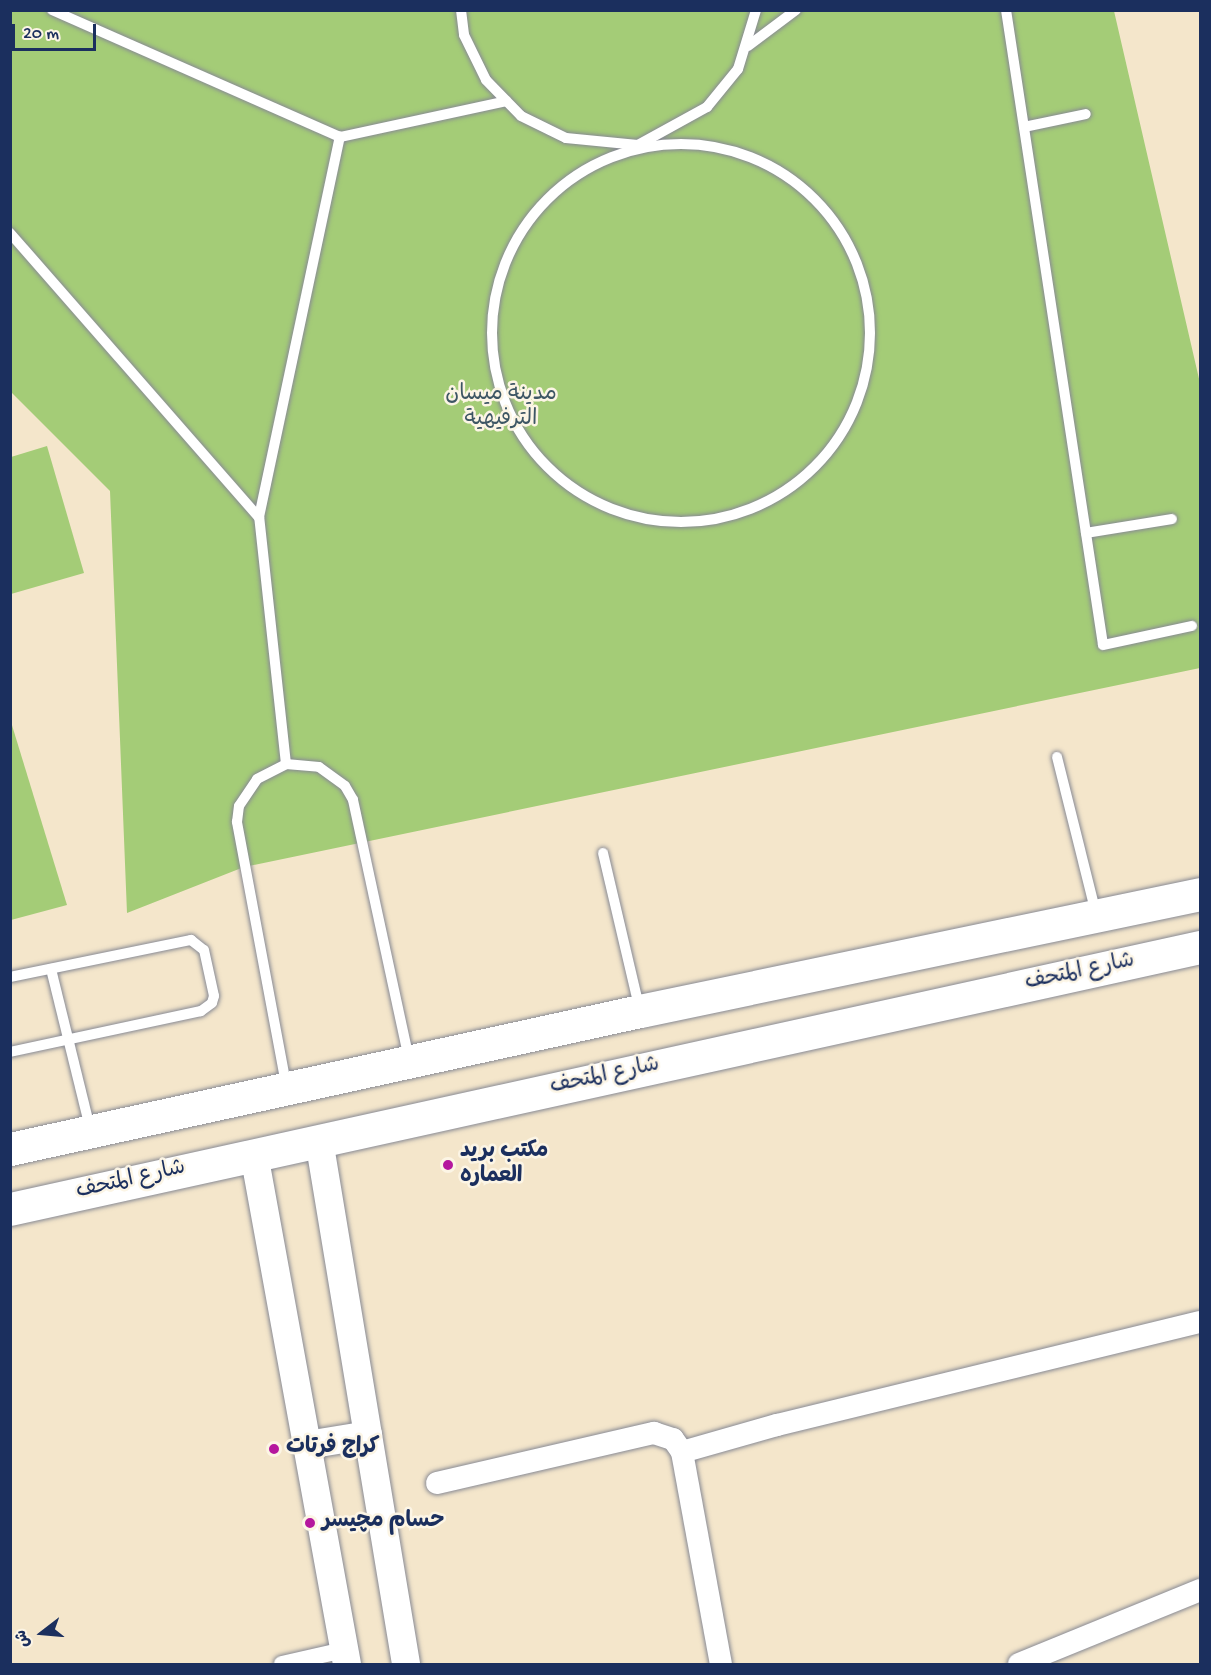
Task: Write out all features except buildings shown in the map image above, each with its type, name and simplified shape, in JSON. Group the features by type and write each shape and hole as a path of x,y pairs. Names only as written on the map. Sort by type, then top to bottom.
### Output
{"main road":[{"path":"10,1149 640,1011 1200,894"},
{"name":"شارع المتحف","path":"10,1209 1200,947"}],"street":[{"path":"319,1140 406,1665"},
{"path":"254,1154 346,1657 282,1665"},
{"path":"682,1452 777,1425 1200,1322"},
{"path":"437,1483 654,1433 674,1439 682,1452 721,1665"},
{"path":"307,1445 368,1435"},
{"path":"1019,1665 1051,1658 1200,1590"}],"lane":[{"path":"52,10 340,137 506,101"},
{"path":"461,10 464,35 486,80 521,116 566,138 638,145 722,146 782,171 830,213 860,270 870,344 861,396 830,453 783,495 723,520 660,523 598,506 546,468 508,416 491,354 495,290 519,230 562,183 597,162 638,145 707,108 738,69 756,10"},
{"path":"746,48 796,10"},
{"path":"1006,10 1103,645 1192,626"},
{"path":"1024,127 1086,114"},
{"path":"286,764 259,517 340,137"},
{"path":"10,233 259,517"},
{"path":"1086,533 1172,519"},
{"path":"1057,757 1097,916"},
{"path":"286,1088 237,822 240,806 257,778 286,764 303,763 326,771 345,786 353,800 410,1062"},
{"path":"603,853 640,1011"},
{"path":"10,977 185,940 197,942 206,956 214,996 207,1008 10,1052"},
{"path":"51,969 90,1131"}],"green space":[{"name":"مدينة ميسان الترفيهية","path":"10,11 1114,11 1200,383 1200,668 244,867 127,913 110,491 11,392"},
{"path":"47,446 84,573 11,594 11,457"},
{"path":"11,722 67,905 10,920"}],"place":[{"name":"مكتب بريد العماره","path":"448,1165"},
{"name":"كراج فرتات","path":"274,1449"},
{"name":"حسام مچيسر","path":"310,1523"}]}
